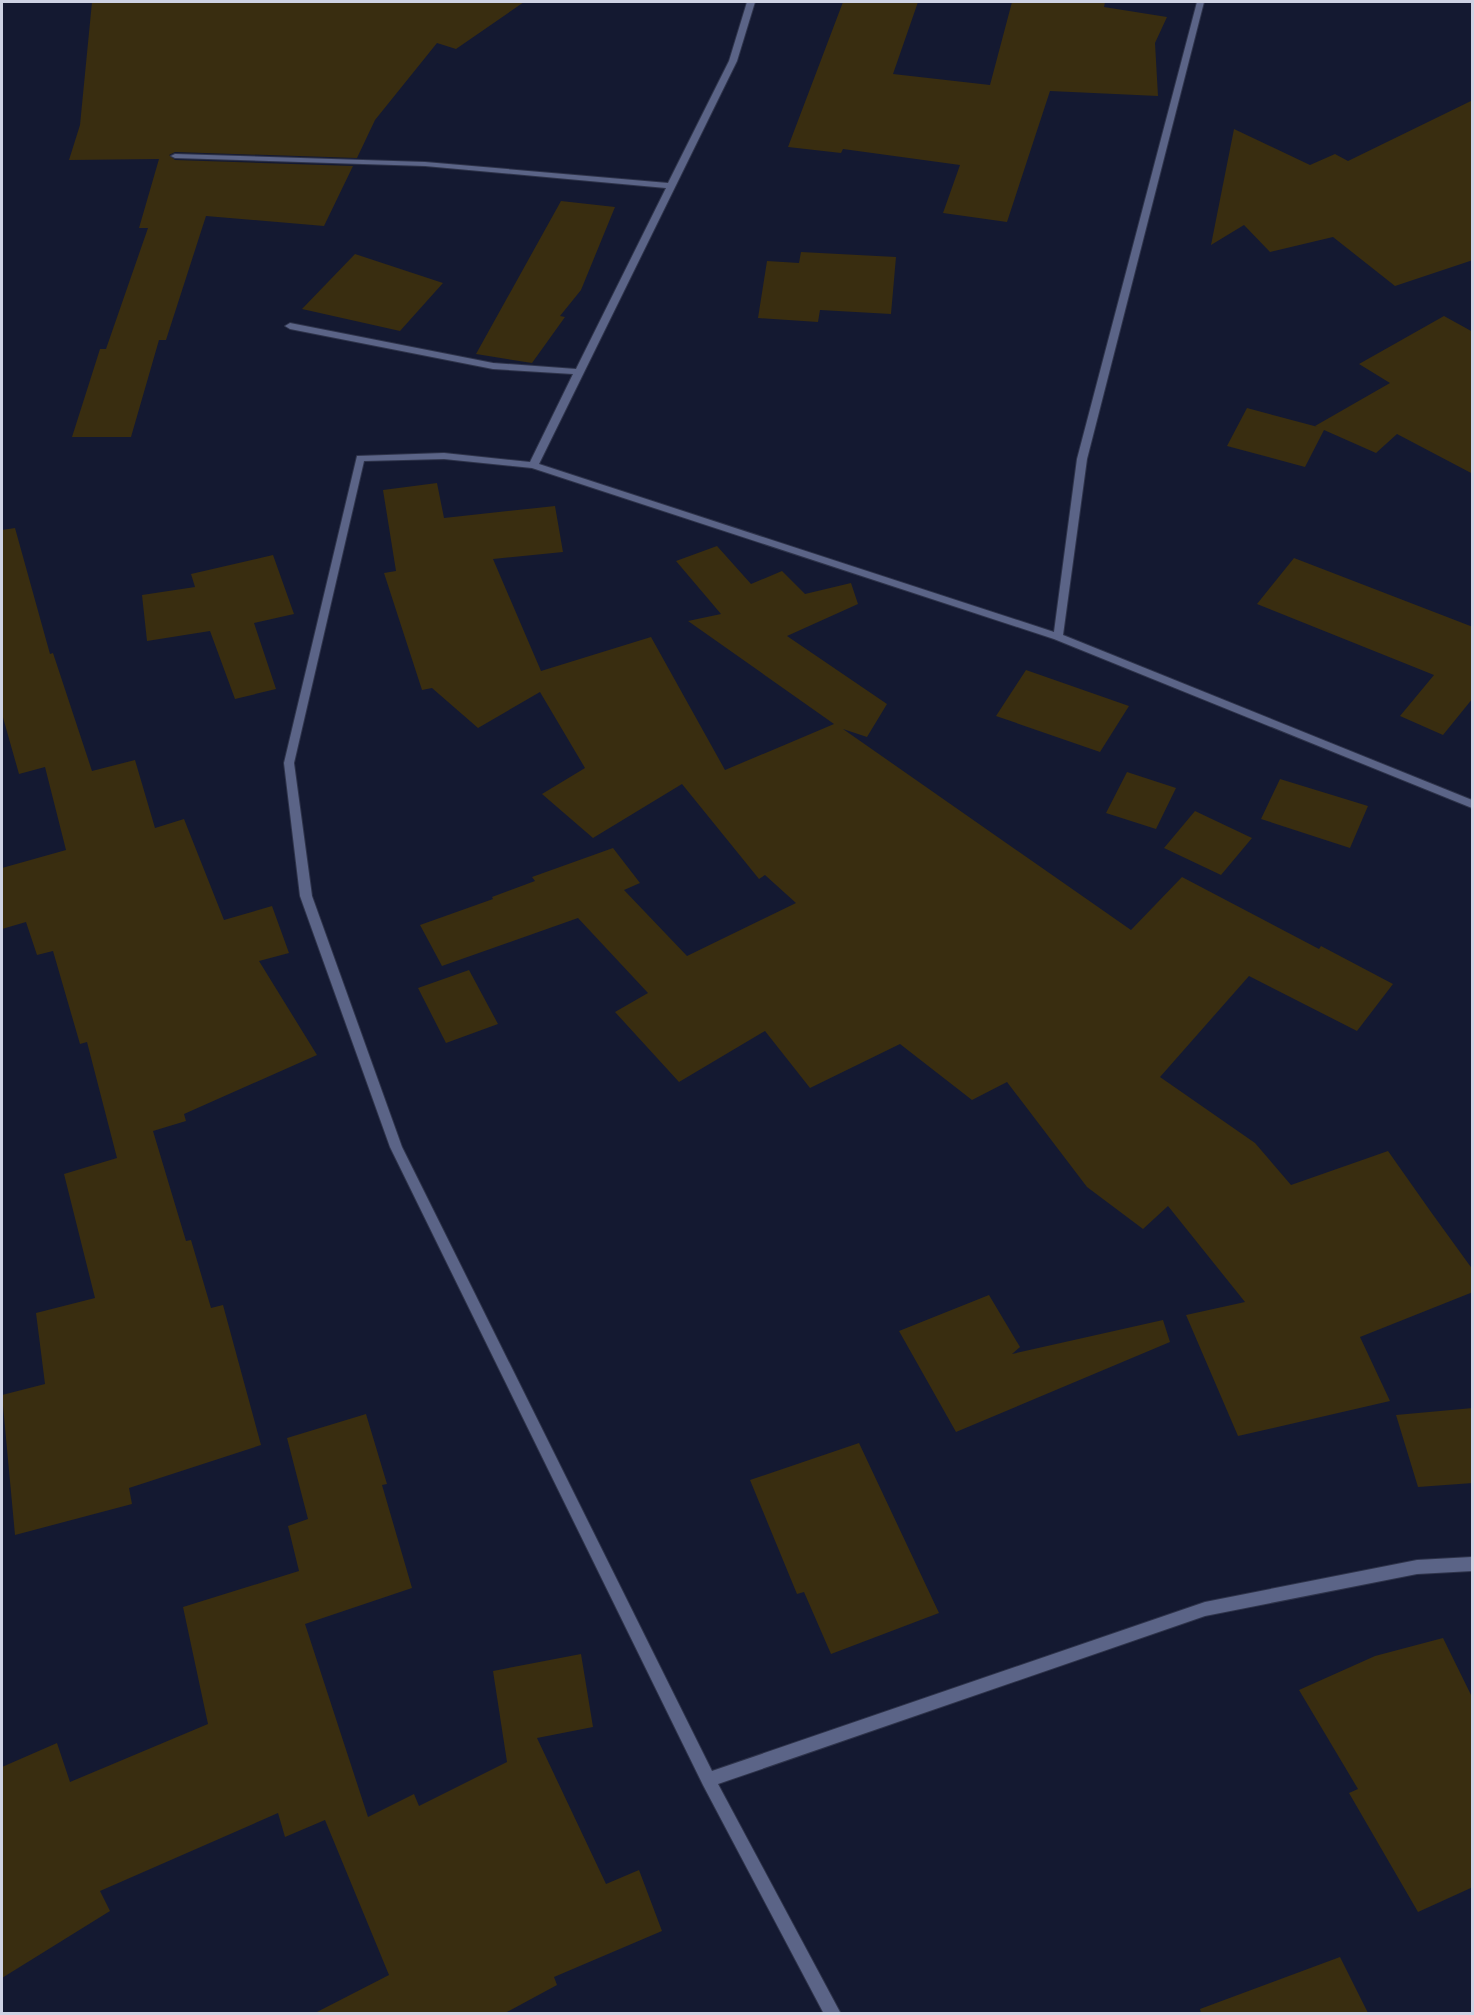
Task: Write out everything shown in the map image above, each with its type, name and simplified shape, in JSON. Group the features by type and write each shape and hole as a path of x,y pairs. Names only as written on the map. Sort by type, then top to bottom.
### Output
{"street":[{"path":"533,465 733,61 751,2"},
{"path":"1058,637 1083,459 1201,2"},
{"path":"175,156 425,164 671,186"},
{"path":"290,326 493,366 578,372"},
{"path":"833,2013 708,1780 396,1147 306,896 289,762 360,458 444,456 533,465 732,527 1058,637 1473,804"},
{"path":"708,1780 1205,1609 1417,1567 1473,1564"}],"building":[{"path":"92,2 524,2 456,49 437,43 375,120 357,158 175,152 169,155 175,160 353,166 324,226 206,216 166,340 159,340 131,437 72,437 100,349 106,349 148,228 139,228 159,159 69,160 80,125"},
{"path":"843,2 918,2 893,74 990,85 1012,2 1105,2 1104,7 1167,17 1155,43 1158,96 1050,91 1007,222 943,213 960,165 843,149 841,153 788,147"},
{"path":"1473,100 1473,260 1395,286 1333,237 1270,252 1244,225 1211,245 1234,129 1310,165 1335,154 1348,161"},
{"path":"561,201 615,207 581,290 560,316 565,317 532,363 476,354"},
{"path":"801,252 896,257 891,314 820,310 818,322 758,318 767,261 799,263"},
{"path":"355,254 443,283 400,331 302,309"},
{"path":"1444,316 1473,332 1473,474 1397,434 1376,453 1324,430 1305,467 1227,446 1247,408 1318,427 1315,426 1390,383 1359,364"},
{"path":"437,483 444,518 555,506 563,552 493,559 541,671 651,637 725,770 834,724 688,621 721,614 676,561 717,546 751,584 782,571 805,594 851,583 858,604 787,636 887,704 867,737 843,729 1131,930 1182,877 1319,949 1321,946 1393,984 1357,1031 1249,976 1160,1077 1255,1143 1291,1185 1388,1151 1473,1270 1473,1292 1360,1337 1390,1401 1238,1436 1186,1315 1245,1302 1168,1206 1143,1229 1087,1187 1007,1082 972,1100 900,1044 810,1088 765,1031 679,1082 615,1012 648,993 578,918 442,966 420,925 493,899 492,897 535,881 532,877 613,848 640,883 624,890 687,956 796,903 765,875 759,879 682,784 593,838 542,794 585,768 540,692 478,728 432,688 422,690 384,573 396,571 383,490"},
{"path":"15,528 50,654 53,653 92,771 135,760 155,828 184,819 224,920 272,906 289,953 259,961 317,1055 184,1114 186,1121 153,1131 186,1241 191,1240 211,1308 223,1305 261,1445 129,1488 132,1504 15,1535 2,1395 45,1384 36,1313 95,1298 64,1174 117,1158 87,1042 80,1044 53,951 37,955 26,922 2,929 2,868 66,850 45,767 19,774 2,714 2,530"},
{"path":"273,555 294,614 254,623 276,689 235,699 210,631 147,641 142,595 195,587 191,574"},
{"path":"1294,558 1473,627 1473,698 1443,735 1400,716 1434,675 1257,604"},
{"path":"1026,670 1129,706 1100,752 996,716"},
{"path":"1127,772 1176,788 1156,829 1106,813"},
{"path":"1280,779 1368,806 1350,848 1261,819"},
{"path":"1195,811 1252,838 1221,875 1164,848"},
{"path":"469,970 498,1024 446,1043 418,988"},
{"path":"989,1295 1020,1347 1012,1354 1163,1320 1170,1342 956,1432 899,1331"},
{"path":"1473,1408 1473,1483 1418,1487 1396,1415"},
{"path":"366,1414 387,1484 382,1485 412,1588 305,1624 368,1817 414,1794 419,1806 507,1762 493,1671 581,1654 593,1727 537,1738 606,1884 639,1870 662,1931 554,1977 557,1985 505,2013 315,2013 389,1975 325,1820 285,1837 278,1813 100,1891 110,1911 2,1978 2,1767 57,1743 70,1782 208,1724 183,1607 299,1571 288,1526 308,1519 287,1438"},
{"path":"859,1443 939,1613 831,1654 804,1592 797,1594 750,1480"},
{"path":"1443,1638 1473,1699 1473,1887 1418,1912 1349,1793 1358,1789 1299,1690 1375,1656"},
{"path":"1340,1957 1368,2013 1201,2013 1200,2009"}]}
